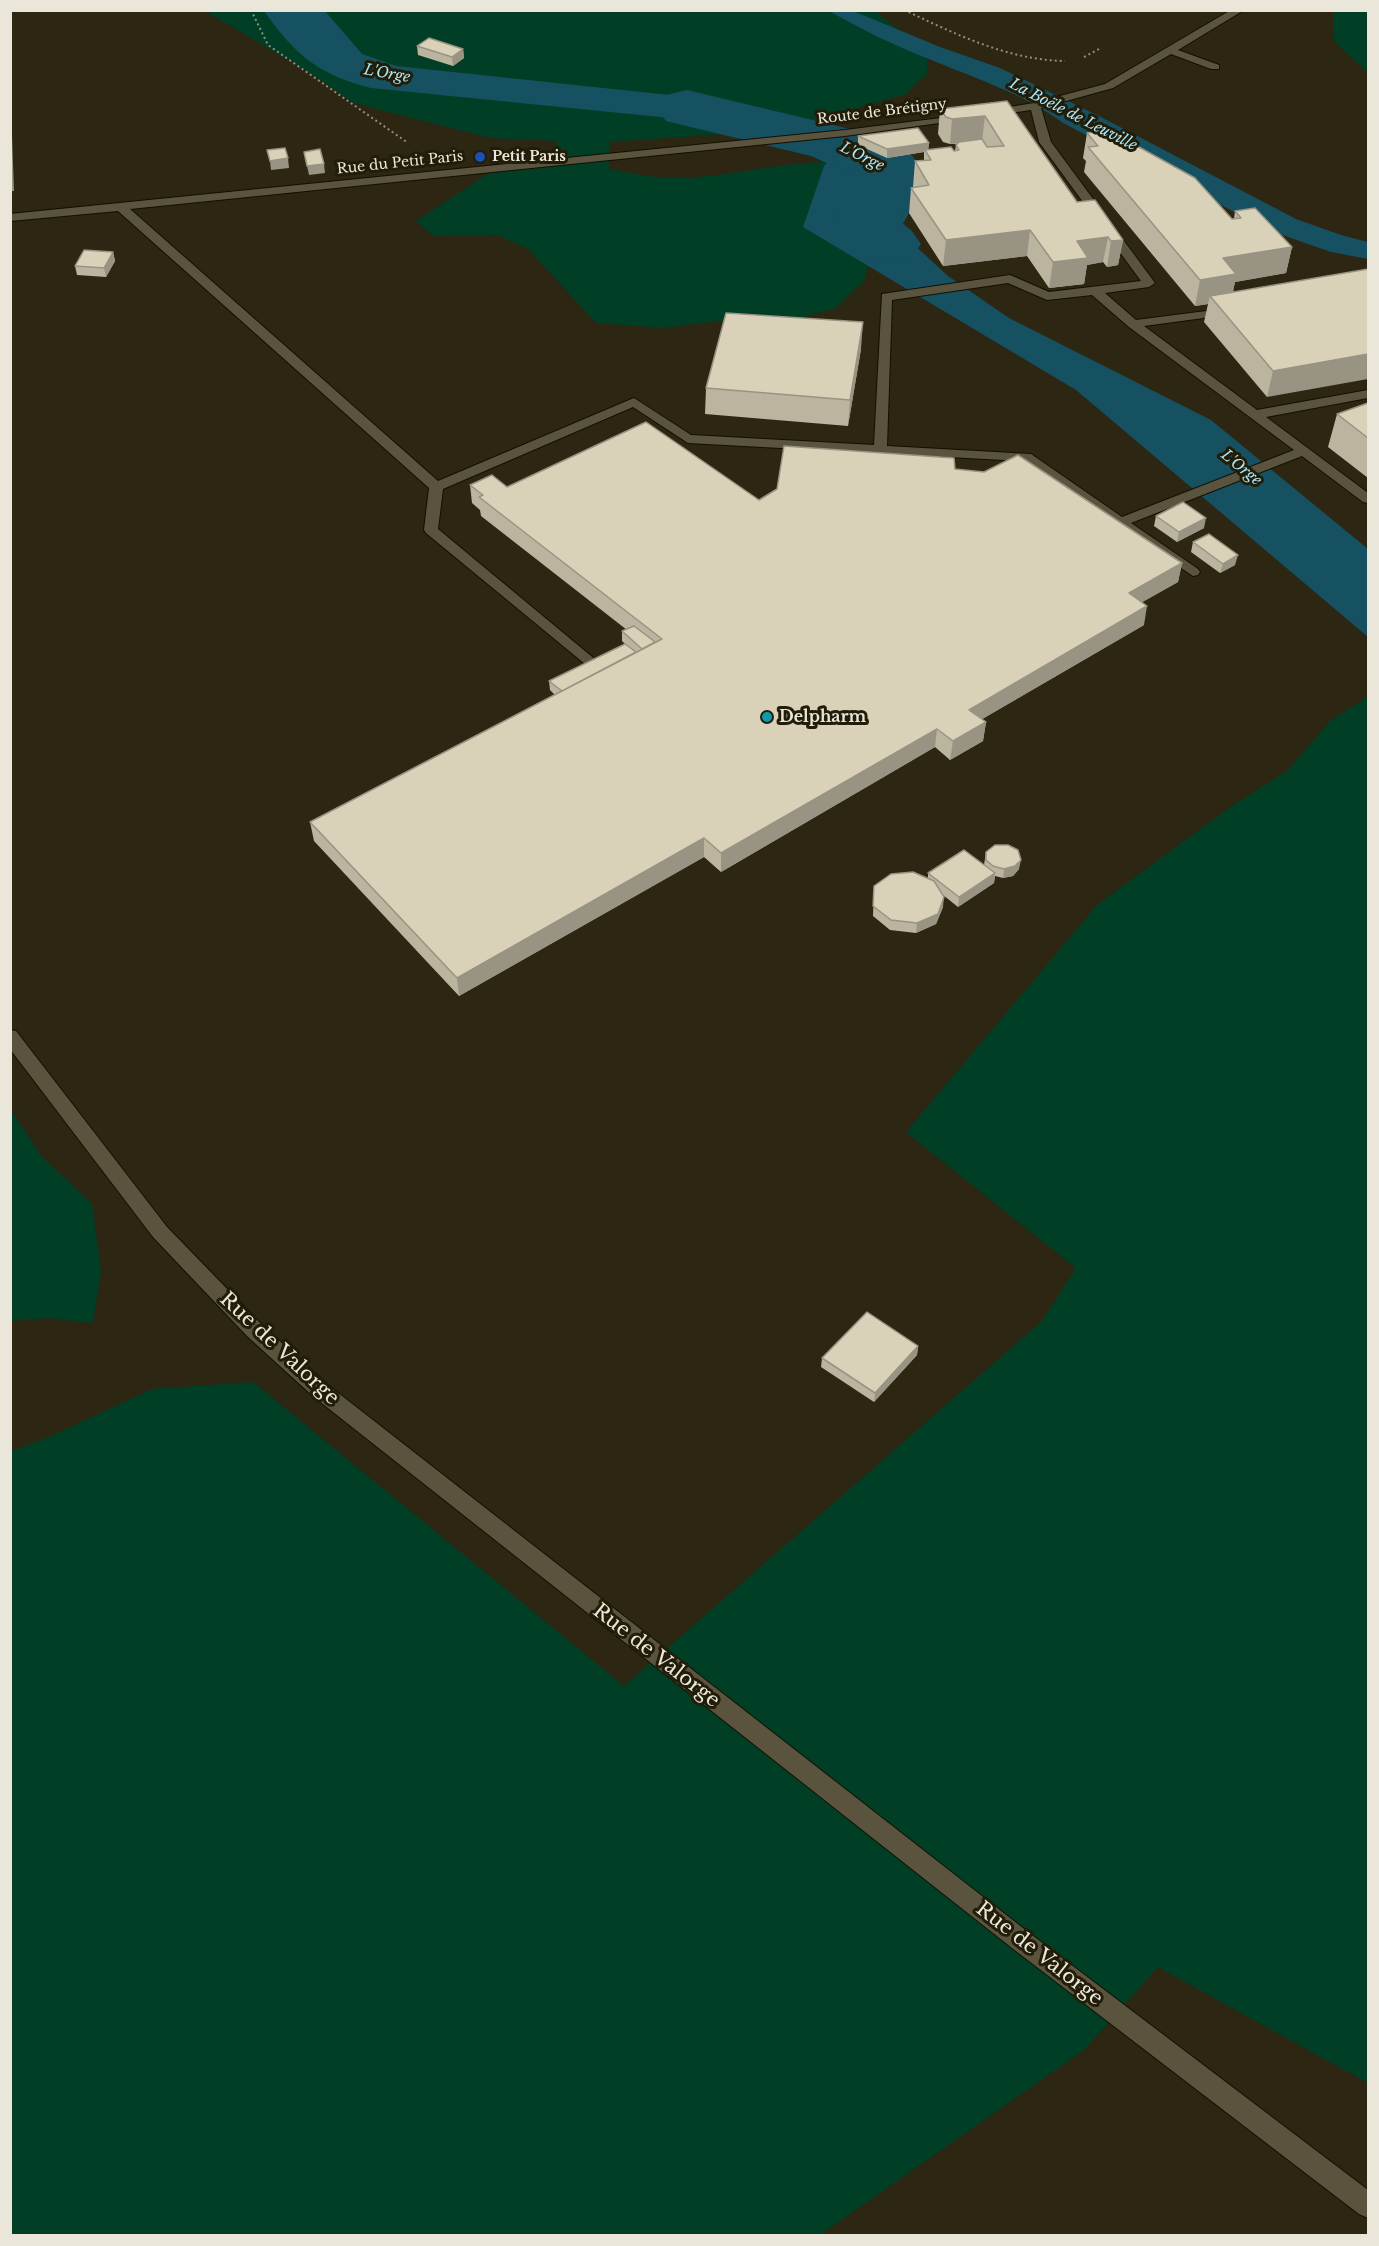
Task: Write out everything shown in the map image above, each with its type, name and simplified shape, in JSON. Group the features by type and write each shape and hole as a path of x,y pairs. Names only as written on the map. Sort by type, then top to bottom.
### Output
{"street":[{"name":"Route de Brétigny","path":"793,138 974,115 1077,97 1109,86 1239,10"},
{"path":"1168,50 1215,67"},
{"path":"880,449 886,297 1010,279 1047,296 1149,283 1045,142 1035,106"},
{"name":"Rue du Petit Paris","path":"10,218 793,138"},
{"path":"121,207 436,487"},
{"path":"1095,291 1133,324 1368,499"},
{"path":"1133,324 1226,311"},
{"path":"1253,415 1368,394"},
{"path":"436,487 634,402 688,439 1026,457 1193,572"},
{"path":"1121,522 1304,451"},
{"path":"436,487 431,530 590,661"},
{"name":"Rue de Valorge","path":"10,1036 160,1232 254,1330 321,1391 1020,1940 1368,2205"}],"path":[{"path":"251,10 268,45 412,146"},
{"path":"904,10 983,44 1042,61 1068,61"},
{"path":"1075,61 1107,46"}],"green space":[{"path":"205,11 875,11 927,53 927,74 906,94 782,130 610,142 609,169 657,177 693,177 791,164 830,162 870,248 865,280 836,308 785,322 727,320 662,328 596,323 528,249 497,235 433,236 416,221 489,173 550,158 558,141 490,138 354,103 304,69"},
{"path":"1335,11 1368,11 1368,73 1334,41 1333,16"},
{"path":"1368,697 1368,2083 1158,1967 1084,2050 820,2235 11,2236 11,1451 49,1437 152,1389 253,1382 624,1686 1042,1321 1076,1268 906,1132 1097,905 1229,808 1288,770 1331,720"},
{"path":"11,1110 41,1156 92,1204 101,1271 93,1323 47,1318 11,1321"}],"water":[{"path":"264,11 325,11 362,54 396,66 717,100 777,115 833,138 787,136 690,120 371,88 322,70 286,40"},
{"name":"La Boële de Leuville","path":"829,11 853,11 940,47 1000,68 1099,116 1296,219 1368,242 1368,259 1331,252 1271,231 1063,123 1032,103 904,49"},
{"path":"858,145 922,175 913,187 909,213 899,231 948,276 1009,318 1211,420 1368,549 1368,637 1076,390 803,227 824,166 835,155 825,147 859,148"}],"building":[{"path":"429,38 463,49 452,57 417,46"},
{"path":"1007,101 1077,202 1095,200 1123,240 1111,241 1108,237 1077,241 1088,258 1053,262 1030,230 946,240 911,188 929,185 915,161 931,160 925,150 951,147 954,151 959,150 956,145 959,142 982,139 987,147 1004,146 985,116 952,119 946,117 940,109"},
{"path":"918,128 929,143 887,149 858,136"},
{"path":"1103,130 1115,143 1128,141 1195,178 1232,219 1241,218 1235,211 1255,208 1292,247 1223,258 1236,274 1200,280 1088,147 1098,146 1087,133"},
{"path":"285,148 288,158 270,161 267,150"},
{"path":"320,149 324,164 307,166 304,152"},
{"path":"84,250 113,252 104,268 75,266"},
{"path":"1368,269 1368,354 1273,371 1210,296"},
{"path":"726,313 863,322 850,400 706,388"},
{"path":"1368,403 1368,438 1337,414"},
{"name":"Delpharm","path":"646,422 759,500 777,489 784,446 954,458 955,469 984,472 1018,455 1182,563 1129,593 1147,606 969,710 986,722 953,741 937,729 721,853 704,838 457,978 310,822 662,639 479,497 483,495 470,485 492,475 507,487"},
{"path":"1183,502 1206,518 1179,532 1156,516"},
{"path":"1209,534 1238,555 1223,564 1193,542"},
{"path":"634,626 655,642 642,649 622,631"},
{"path":"625,644 636,652 562,691 549,681"},
{"path":"995,845 1008,845 1018,850 1021,860 1015,866 1004,869 993,866 986,860 986,852"},
{"path":"964,850 995,873 959,897 928,873"},
{"path":"913,872 934,881 944,897 938,914 917,923 891,920 873,906 874,886 891,874"},
{"path":"867,1312 918,1346 875,1393 822,1358"}],"waterway":[{"name":"L'Orge","path":"687,108 832,143 890,168 865,202 871,231 888,244"}],"place":[{"name":"Petit Paris","path":"480,157"},
{"name":"Delpharm","path":"767,717"}]}
